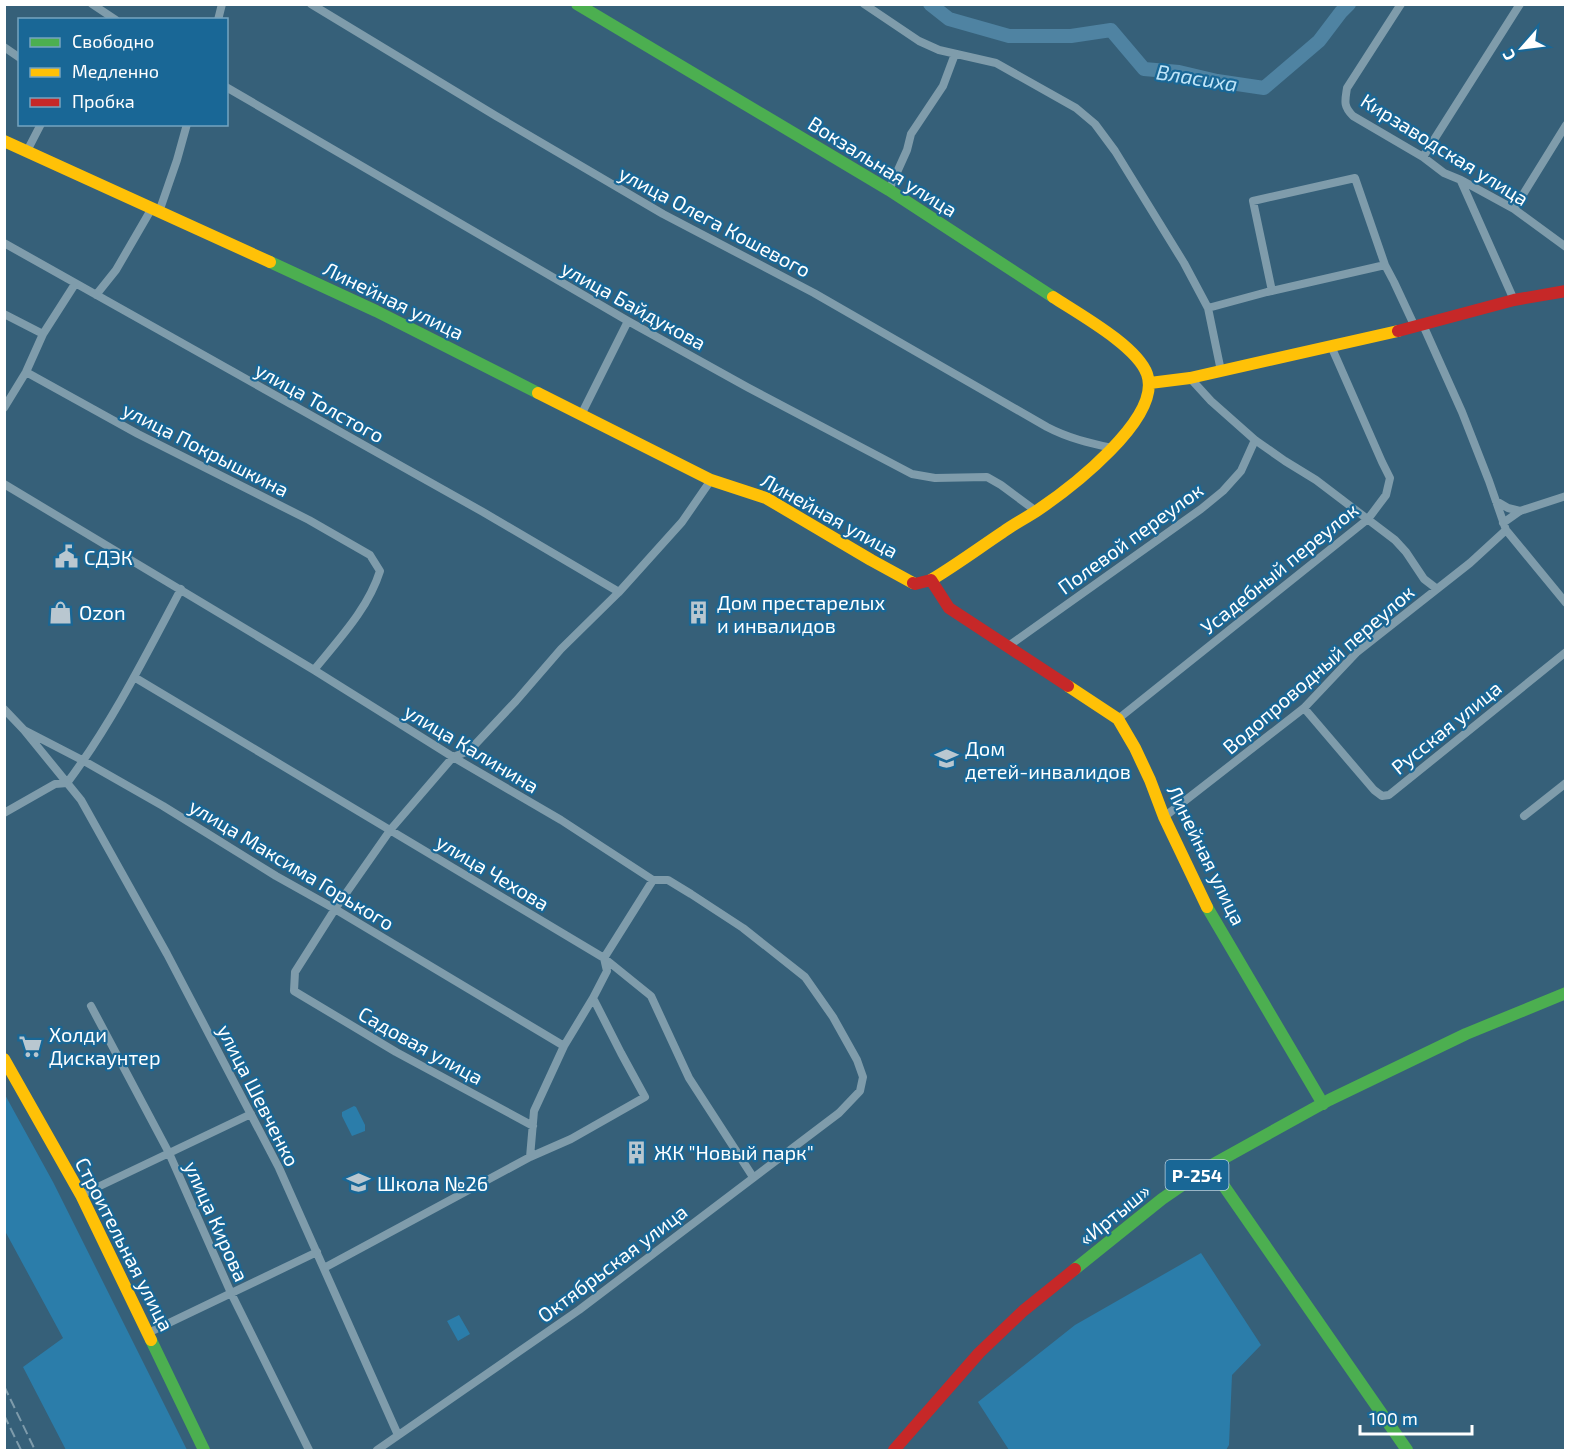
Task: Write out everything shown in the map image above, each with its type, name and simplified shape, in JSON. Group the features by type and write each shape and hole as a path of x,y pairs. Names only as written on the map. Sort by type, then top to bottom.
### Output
{"main road":[{"name":"Вокзальная улица","path":"577,4 889,190 1109,334 1130,350 1147,373 1149,383"},
{"name":"Линейная улица","path":"4,141 376,311 711,480 766,498 915,584 931,580 949,608 1118,719 1135,748 1164,818 1211,915 1323,1104"},
{"path":"931,580 1036,511 1104,457 1135,423 1148,398 1149,383 1190,378 1419,326 1514,300 1566,291"},
{"name":"«Иртыш»","path":"894,1450 979,1353 1023,1311 1162,1200 1210,1166 1323,1104 1466,1034 1566,993"},
{"name":"Строительная улица","path":"4,1059 81,1195 204,1450"},
{"path":"1210,1166 1407,1450"}],"street":[{"path":"92,4 113,18"},
{"name":"улица Олега Кошевого","path":"311,4 663,214 814,293 1047,427 1064,436 1112,448"},
{"path":"864,4 920,41 939,50 996,63 1076,108 1095,124 1115,151 1184,263 1208,308 1221,370"},
{"name":"Кирзаводская улица","path":"1401,4 1347,88 1345,104 1347,110 1353,116 1423,157 1444,173 1514,209 1566,247"},
{"path":"1423,157 1520,4"},
{"path":"4,47 18,57"},
{"path":"889,190 907,150 911,134 943,86 956,54"},
{"name":"улица Байдукова","path":"228,88 628,321 912,474 935,478 987,477 1036,511"},
{"path":"1514,209 1566,125"},
{"path":"27,151 40,126"},
{"path":"96,295 116,270 155,210 177,160 187,126"},
{"path":"1272,291 1253,201 1355,178 1385,265 1419,326 1462,412 1504,526 1566,603"},
{"path":"1461,180 1514,300"},
{"name":"улица Толстого","path":"4,243 483,512 619,592"},
{"path":"1208,308 1385,265"},
{"path":"4,408 26,372 43,334 75,284"},
{"path":"4,314 43,334"},
{"path":"581,415 628,321"},
{"name":"Усадебный переулок","path":"1118,719 1368,519 1386,495 1390,478 1330,346"},
{"name":"улица Покрышкина","path":"26,372 138,434 309,520 370,555 380,571 376,584 354,621 314,670"},
{"path":"1190,378 1211,401 1255,440 1316,480 1395,540 1425,579 1437,589"},
{"name":"Полевой переулок","path":"1007,647 1224,491 1241,471 1255,440"},
{"path":"335,909 391,829 453,757 469,751 561,649 619,592 682,522 711,480"},
{"name":"улица Калинина","path":"4,484 181,589 453,757 561,820 653,880 668,880 743,928 805,977 833,1017 857,1060 863,1077 860,1091"},
{"name":"Водопроводный переулок","path":"1164,818 1304,708 1357,652 1470,563 1520,511 1566,496"},
{"path":"1496,501 1508,508 1520,511"},
{"path":"4,813 55,784 67,783 84,761 134,677 181,589"},
{"name":"Русская улица","path":"1304,708 1374,790 1382,796 1389,795 1566,652"},
{"name":"улица Чехова","path":"134,677 604,958 651,996 689,1078 753,1177"},
{"name":"улица Максима Горького","path":"4,709 24,730 163,806 276,876 564,1046"},
{"name":"улица Шевченко","path":"24,730 81,800 167,954 279,1167 398,1435"},
{"path":"1524,816 1566,783"},
{"path":"530,1157 534,1112 564,1046 607,971 604,958 653,880"},
{"name":"Садовая улица","path":"335,909 295,972 294,991 396,1052 533,1126"},
{"path":"324,1268 530,1157 571,1139 645,1097 593,998"},
{"name":"улица Кирова","path":"91,1006 169,1153 231,1293 309,1450"},
{"name":"Октябрьская улица","path":"377,1450 579,1310 839,1113 860,1091"},
{"path":"81,1195 251,1114"},
{"path":"148,1333 317,1252"}],"shaded area":[{"path":"4,1093 53,1182 187,1450 66,1450 23,1367 63,1338 5,1231"},
{"path":"354,1106 365,1125 365,1131 352,1136 342,1112"},
{"path":"1201,1253 1261,1345 1232,1375 1229,1445 1226,1450 1009,1450 978,1402 1075,1325"},
{"path":"459,1315 470,1334 458,1341 447,1321"}],"waterway":[{"name":"Власиха","path":"930,4 949,19 1009,36 1071,36 1111,30 1144,69 1179,72 1217,81 1264,88 1319,41 1349,4"}],"railway":[{"path":"4,1386 35,1450"},
{"path":"4,1415 21,1450"}],"traffic: fast":[{"path":"577,4 889,190 1053,297"},
{"path":"270,262 376,311 538,393"},
{"path":"1207,907 1323,1104"},
{"path":"1075,1269 1162,1199 1210,1166 1329,1100 1466,1034 1566,993"},
{"path":"1210,1166 1407,1450"},
{"path":"151,1340 204,1450"}],"traffic: slow":[{"path":"4,141 270,262"},
{"path":"931,580 1038,510 1070,486 1110,451 1128,431 1141,411 1148,392 1147,374 1141,363 1106,331 1053,297"},
{"path":"1150,383 1190,378 1398,331"},
{"path":"538,393 711,480 766,498 913,583"},
{"path":"1068,686 1118,719 1135,748 1164,817 1207,907"},
{"path":"4,1059 81,1195 151,1340"}],"traffic: jam":[{"path":"1398,331 1514,300 1566,291"},
{"path":"913,583 931,580 949,608 1068,686"},
{"path":"894,1450 979,1353 1023,1311 1075,1269"}],"place":[{"name":"СДЭК","path":"66,557"},
{"name":"Ozon","path":"61,612"},
{"name":"Дом престарелых и инвалидов","path":"699,613"},
{"name":"Дом детей-инвалидов","path":"947,759"},
{"name":"Холди Дискаунтер","path":"31,1046"},
{"name":"ЖК \"Новый парк\"","path":"636,1152"},
{"name":"Школа №26","path":"359,1183"}]}
